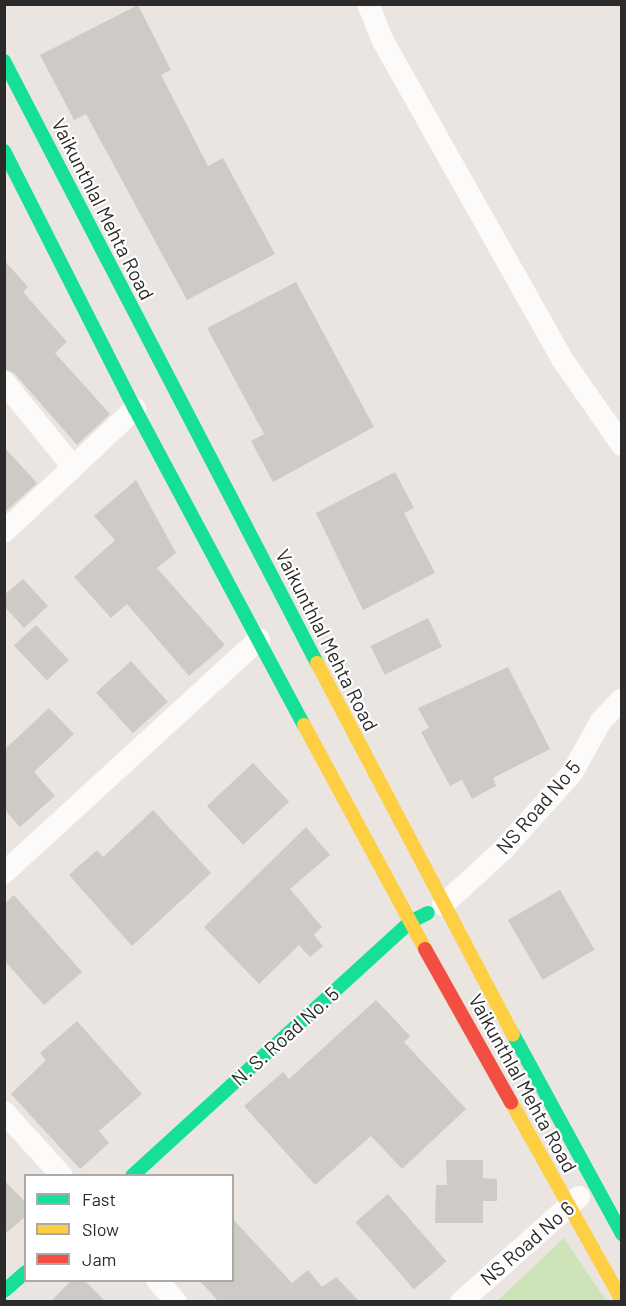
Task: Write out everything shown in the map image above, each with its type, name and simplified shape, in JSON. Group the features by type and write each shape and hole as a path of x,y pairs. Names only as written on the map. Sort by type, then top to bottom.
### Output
{"main road":[{"name":"Vaikunthlal Mehta Road","path":"4,61 443,905 621,1234"},
{"name":"Vaikunthlal Mehta Road","path":"4,152 11,180 410,922 621,1301"},
{"name":"N. S. Road No. 5","path":"134,1174 410,922 443,905"},
{"path":"4,1291 24,1274"}],"street":[{"path":"368,4 383,42 544,329 621,445"},
{"path":"4,382 73,467"},
{"path":"4,532 135,409"},
{"path":"4,873 259,639"},
{"name":"NS Road No 5","path":"443,905 504,849 572,773 601,722 621,699"},
{"path":"4,1112 60,1174"},
{"name":"NS Road No 6","path":"461,1302 567,1203 596,1188"},
{"path":"158,1282 176,1302"}],"green space":[{"path":"564,1238 607,1302 496,1302"}],"building":[{"path":"138,5 171,70 161,75 208,166 223,158 275,254 187,300 86,114 74,120 40,55"},
{"path":"4,260 28,287 23,292 67,342 55,353 110,414 77,445 14,373 4,369"},
{"path":"296,282 374,427 273,482 251,441 264,434 207,328"},
{"path":"4,447 37,483 4,513"},
{"path":"395,472 414,508 404,513 435,573 363,610 316,513"},
{"path":"136,480 176,553 157,568 225,645 189,676 127,604 111,618 74,577 115,540 94,516"},
{"path":"23,579 48,606 24,628 4,606 4,595"},
{"path":"428,618 442,647 385,675 370,646"},
{"path":"36,625 69,660 47,681 14,645"},
{"path":"131,661 168,702 133,733 96,692"},
{"path":"508,667 550,749 493,778 496,786 472,799 462,780 450,786 421,732 429,728 418,708"},
{"path":"49,708 74,734 34,772 55,796 20,827 4,809 4,750"},
{"path":"253,763 289,802 243,845 207,806"},
{"path":"153,810 211,873 132,946 69,875 97,850 103,857"},
{"path":"306,827 330,855 290,889 322,927 314,935 323,946 310,957 299,945 259,984 204,927"},
{"path":"560,890 594,950 543,980 508,920"},
{"path":"14,895 82,972 44,1005 4,960 4,904"},
{"path":"376,1000 410,1036 404,1042 466,1109 402,1169 371,1136 315,1185 244,1106 283,1072 289,1079"},
{"path":"77,1021 142,1094 99,1131 109,1143 80,1169 11,1094 46,1060 40,1053"},
{"path":"446,1160 483,1160 483,1178 497,1179 497,1201 483,1201 483,1223 435,1223 436,1185 447,1185"},
{"path":"4,1180 24,1201 24,1218 4,1235"},
{"path":"388,1194 446,1261 414,1289 356,1222"},
{"path":"234,1220 292,1283 308,1270 322,1287 336,1277 360,1302 219,1302 201,1282 234,1282"},
{"path":"70,1282 86,1282 106,1302 50,1302"}],"traffic: fast":[{"path":"4,61 317,663"},
{"path":"4,151 135,409 304,725"},
{"path":"134,1174 410,922 428,913"},
{"path":"513,1034 622,1234"},
{"path":"4,1291 24,1274"}],"traffic: slow":[{"path":"317,663 513,1034"},
{"path":"304,725 425,949"},
{"path":"511,1102 622,1301"}],"traffic: jam":[{"path":"425,949 511,1102"}]}
